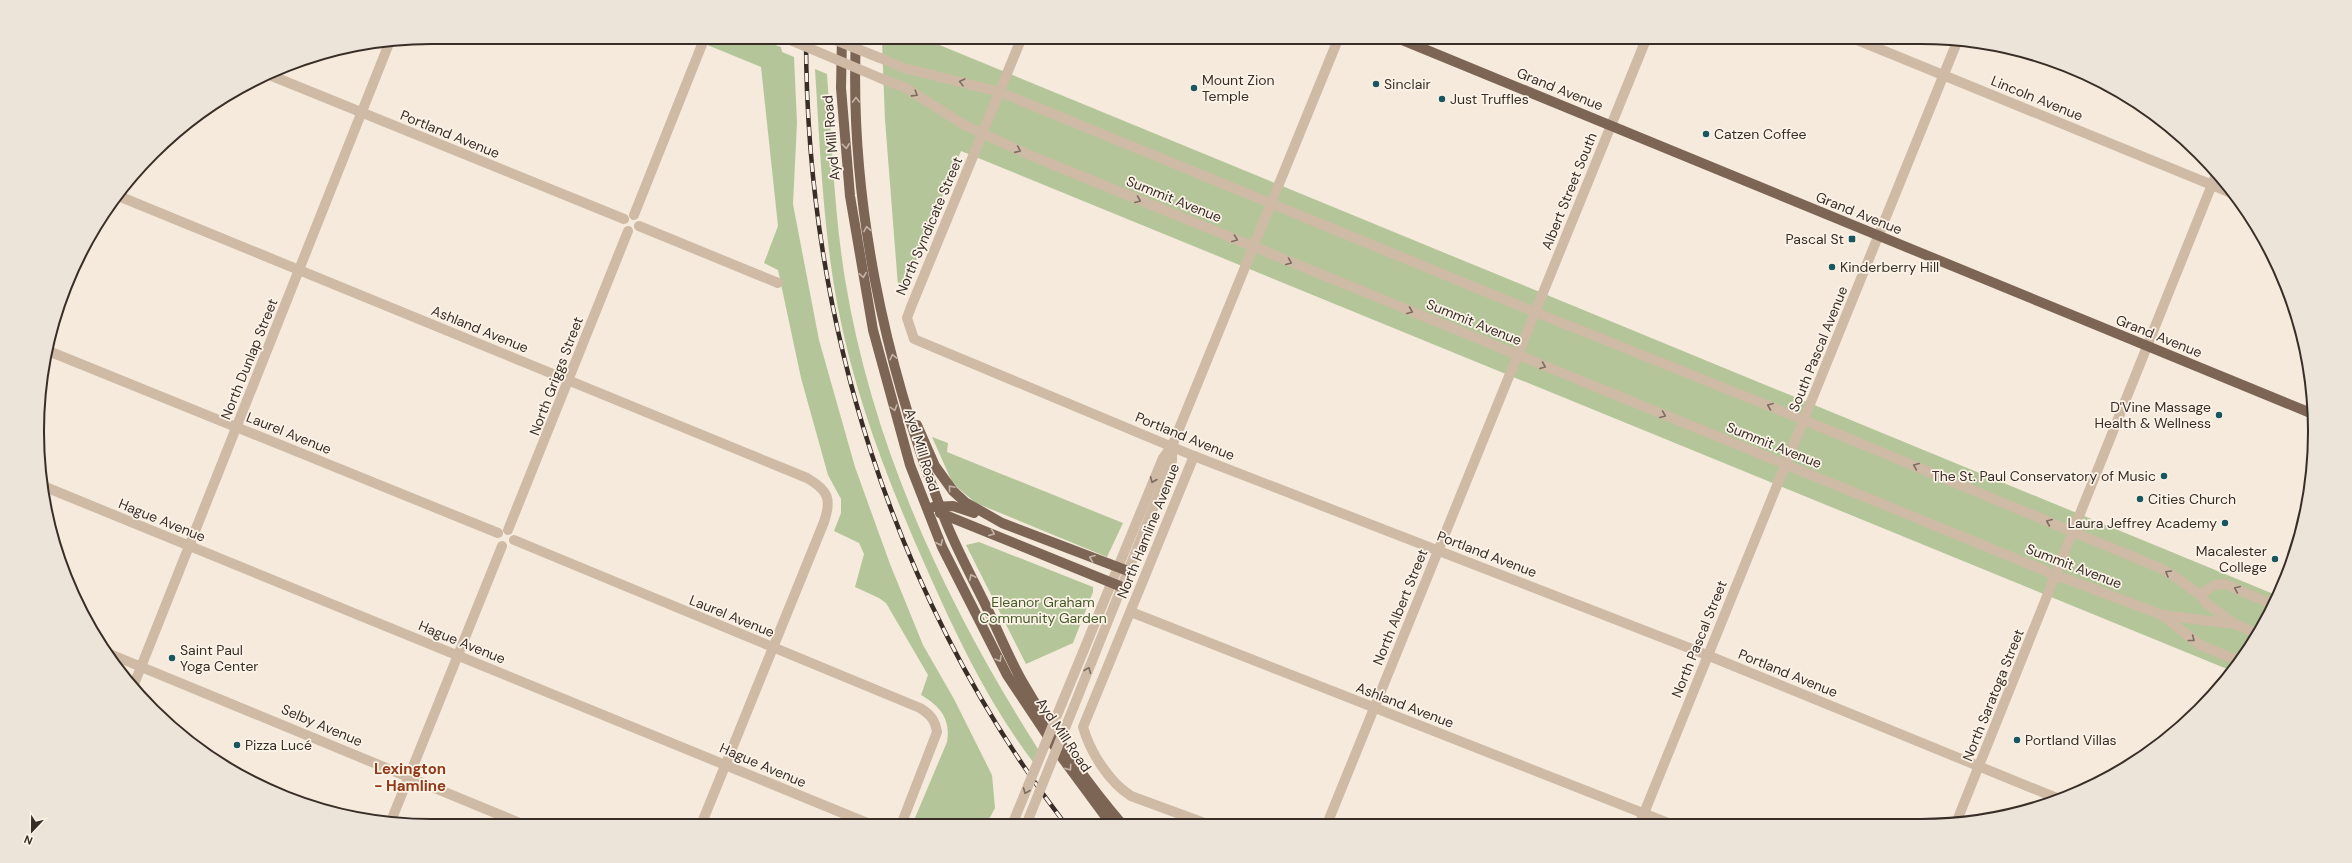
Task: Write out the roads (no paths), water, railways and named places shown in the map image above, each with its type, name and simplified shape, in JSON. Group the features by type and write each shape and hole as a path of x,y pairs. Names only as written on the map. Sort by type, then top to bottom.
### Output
{"main road":[{"name":"Ayd Mill Road","path":"842,44 841,88 850,196 873,330 910,465 942,547 1007,675 1075,776 1106,819"},
{"name":"Ayd Mill Road","path":"855,44 857,124 864,210 878,293 898,379 917,444 941,510 1022,681 1065,747 1118,819"},
{"path":"855,50 858,44"},
{"name":"Grand Avenue","path":"1412,44 2307,412"},
{"path":"898,379 935,466 944,480 965,502 1002,523"},
{"path":"941,510 953,506 1128,571"},
{"path":"926,507 941,510 1122,587"}],"street":[{"path":"640,226 634,231 628,231 624,226 624,219 634,214 702,44"},
{"name":"Summit Avenue","path":"800,44 906,88 966,126 982,134 1785,466 2046,571 2053,576 2067,579 2162,615 2235,624"},
{"name":"Summit Avenue","path":"845,44 904,68 1000,92 1535,312 1804,420 2160,568 2200,595 2207,604 2235,624 2252,631"},
{"name":"North Syndicate Street","path":"909,330 907,318 911,307 1019,44"},
{"name":"North Hamline Avenue","path":"1014,819 1116,567 1163,458 1172,446 1336,44"},
{"name":"Albert Street South","path":"1518,356 1644,44"},
{"name":"Lincoln Avenue","path":"1867,44 2223,189"},
{"name":"North Dunlap Street","path":"135,681 388,46"},
{"name":"South Pascal Avenue","path":"1785,466 1956,46"},
{"name":"Portland Avenue","path":"274,77 624,219"},
{"name":"North Saratoga Street","path":"1958,817 2049,592 2053,576 2215,179"},
{"name":"Ashland Avenue","path":"123,198 807,478 820,486 827,496 828,509 772,647"},
{"path":"634,214 638,218 640,226"},
{"path":"640,226 778,283"},
{"name":"North Griggs Street","path":"508,530 570,381 628,231"},
{"name":"Portland Avenue","path":"909,330 914,339 926,346 1194,456 1708,655 2051,796"},
{"name":"Laurel Avenue","path":"52,352 498,533"},
{"name":"North Albert Street","path":"1329,819 1518,356"},
{"name":"North Hamline Avenue","path":"1028,819 1172,461 1172,446"},
{"name":"North Hamline Avenue","path":"1194,456 1083,727 1086,737 1112,781 1120,789 1131,796 1194,819"},
{"name":"North Pascal Street","path":"1642,819 1785,466"},
{"name":"Hague Avenue","path":"48,488 858,819"},
{"path":"502,530 508,530 513,534 514,540 510,545 502,546 498,542 498,533 502,530"},
{"name":"Laurel Avenue","path":"514,540 920,708 931,715 937,732 903,819"},
{"path":"393,817 502,546"},
{"path":"2200,595 2214,585 2225,584 2268,602"},
{"name":"Ashland Avenue","path":"1131,612 1658,819"},
{"name":"Summit Avenue","path":"2162,615 2200,645 2234,659"},
{"path":"703,819 772,647"},
{"name":"Selby Avenue","path":"116,657 510,819"}],"railway":[{"path":"806,44 810,143 822,248 843,351 871,452 908,551 952,646 1005,738 1062,819"}],"place":[{"name":"Sinclair","path":"1376,84"},
{"name":"Mount Zion Temple","path":"1194,88"},
{"name":"Just Truffles","path":"1442,99"},
{"name":"Catzen Coffee","path":"1706,134"},
{"name":"Pascal St","path":"1852,239"},
{"name":"Kinderberry Hill","path":"1832,267"},
{"name":"D'Vine Massage Health & Wellness","path":"2219,415"},
{"name":"The St. Paul Conservatory of Music","path":"2164,476"},
{"name":"Cities Church","path":"2140,499"},
{"name":"Laura Jeffrey Academy","path":"2225,523"},
{"name":"Macalester College","path":"2275,559"},
{"name":"Saint Paul Yoga Center","path":"172,658"},
{"name":"Portland Villas","path":"2017,740"},
{"name":"Pizza Lucé","path":"237,745"}],"district":[{"name":"Lexington - Hamline","path":"410,778"}],"park label":[{"name":"Eleanor Graham Community Garden","path":"1043,610"}]}
